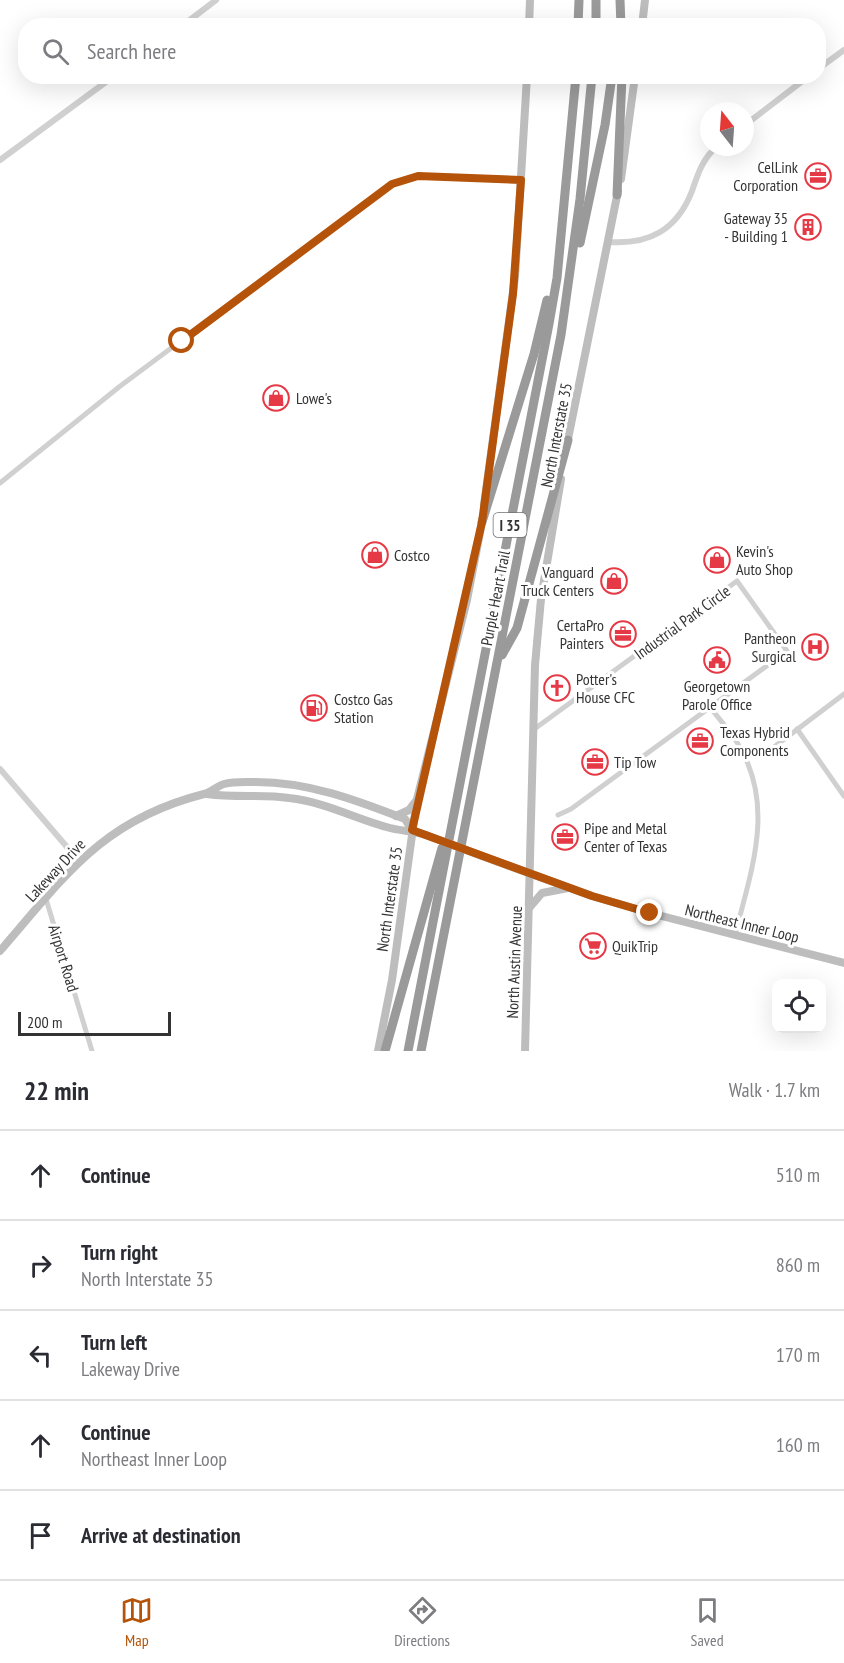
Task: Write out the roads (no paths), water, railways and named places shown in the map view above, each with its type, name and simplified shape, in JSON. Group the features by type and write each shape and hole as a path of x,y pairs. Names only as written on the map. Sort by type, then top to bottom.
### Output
{"highway":[{"path":"578,18 579,0"},
{"path":"596,0 596,18"},
{"path":"615,0 615,18"},
{"path":"620,0 621,18"},
{"name":"Purple Heart Trail","path":"408,1051 547,336 575,84"},
{"name":"Purple Heart Trail","path":"421,1051 498,663 569,283 591,84"},
{"path":"569,283 595,172 611,84"},
{"path":"617,195 622,84"},
{"path":"482,522 534,354 560,236"},
{"path":"498,663 517,628 568,440"},
{"path":"385,1051 454,814"}],"main road":[{"path":"529,18 530,0"},
{"path":"643,18 645,0"},
{"name":"North Interstate 35","path":"378,1051 392,980 417,799 466,600 482,522 513,294 527,84"},
{"name":"North Interstate 35","path":"531,873 533,730 541,599 568,440 617,195 634,84"},
{"name":"Lakeway Drive","path":"0,951 79,861 111,834 141,816 173,802 207,794 224,784 291,783 341,795 405,819 412,830"},
{"name":"Lakeway Drive","path":"207,794 227,797 267,796 301,799 392,829 412,830 531,873"},
{"path":"396,816 409,810 417,799"},
{"name":"Northeast Inner Loop","path":"531,873 570,888 735,936 844,963"},
{"name":"North Austin Avenue","path":"525,1051 531,873"},
{"path":"529,908 542,893 570,888"}],"street":[{"path":"192,18 216,0"},
{"path":"826,64 844,50"},
{"path":"0,160 103,84"},
{"path":"754,118 799,84"},
{"path":"608,242 623,243 650,238 675,222 684,209 701,164 708,156"},
{"path":"0,483 119,387 392,184 418,176 521,180"},
{"name":"Industrial Park Circle","path":"533,730 737,581 787,651 571,809 558,815"},
{"path":"774,747 843,697"},
{"path":"710,707 738,744 757,793 759,815 756,852 735,936"},
{"path":"797,729 844,796"},
{"path":"0,769 79,861"},
{"name":"Airport Road","path":"46,898 92,1051"}],"place":[{"name":"CelLink Corporation","path":"818,176"},
{"name":"Gateway 35 - Building 1","path":"808,227"},
{"name":"Lowe's","path":"276,398"},
{"name":"Costco","path":"375,555"},
{"name":"Kevin's Auto Shop","path":"717,560"},
{"name":"Vanguard Truck Centers","path":"614,581"},
{"name":"CertaPro Painters","path":"623,634"},
{"name":"Pantheon Surgical","path":"815,647"},
{"name":"Georgetown Parole Office","path":"717,660"},
{"name":"Potter's House CFC","path":"557,688"},
{"name":"Costco Gas Station","path":"314,708"},
{"name":"Texas Hybrid Components","path":"700,741"},
{"name":"Tip Tow","path":"595,762"},
{"name":"Pipe and Metal Center of Texas","path":"565,837"},
{"name":"QuikTrip","path":"593,946"}]}
